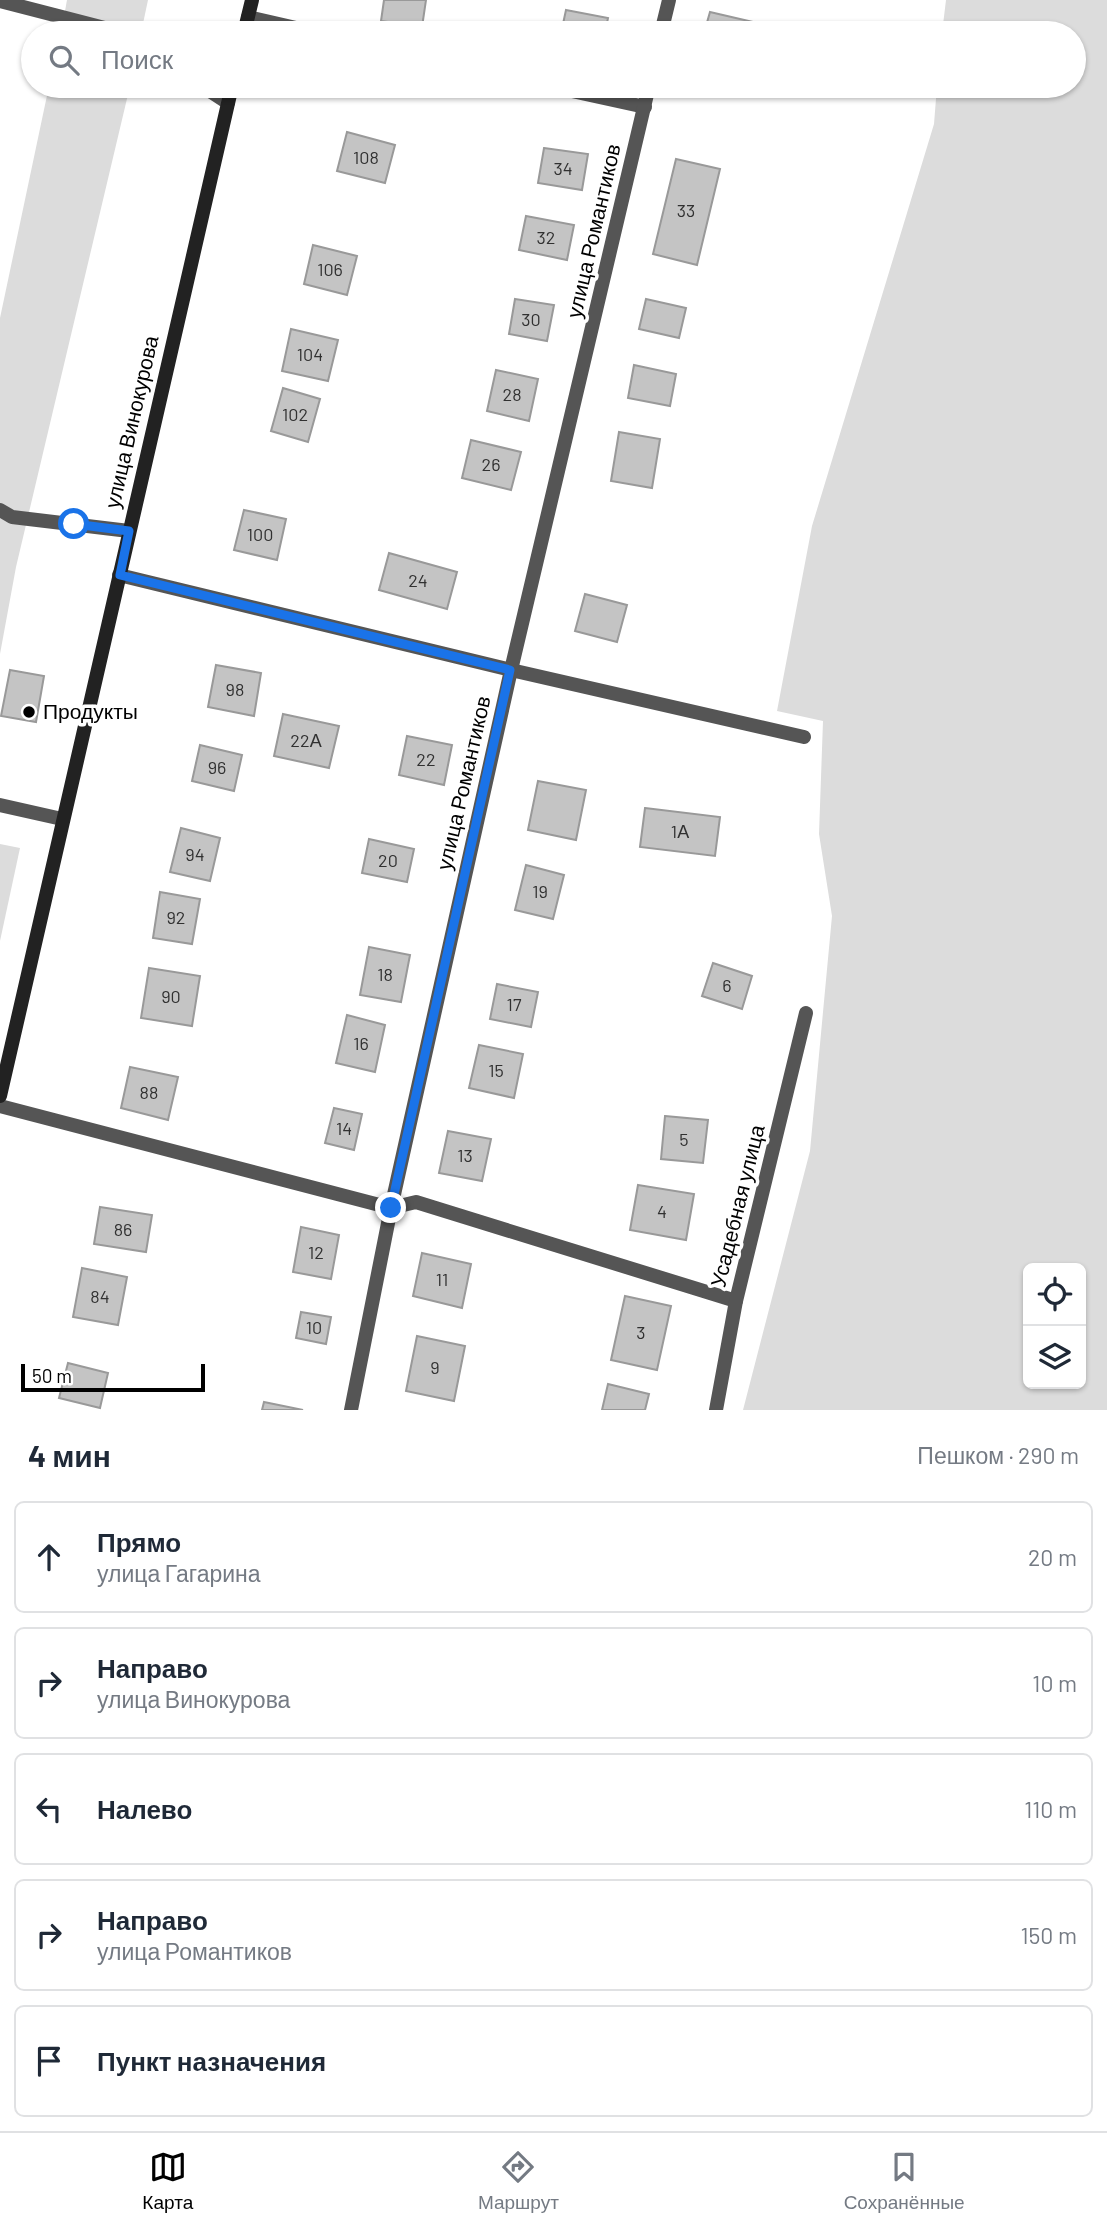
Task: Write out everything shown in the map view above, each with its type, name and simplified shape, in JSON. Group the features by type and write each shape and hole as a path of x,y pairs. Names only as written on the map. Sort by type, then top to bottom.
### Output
{"main road":[{"path":"247,21 252,0"},
{"name":"улица Винокурова","path":"0,1096 229,98"}],"street":[{"path":"664,21 669,0"},
{"path":"0,1 78,21"},
{"path":"248,17 266,21"},
{"path":"220,98 228,103"},
{"path":"604,98 645,107"},
{"name":"улица Романтиков","path":"351,1410 391,1208 510,670 647,98"},
{"path":"0,510 12,517 129,531"},
{"path":"120,575 510,670 804,737"},
{"path":"0,805 62,819"},
{"name":"Усадебная улица","path":"716,1410 736,1301 806,1013"},
{"path":"0,1106 391,1208 416,1202 736,1301"}],"shaded area":[{"path":"67,0 148,0 144,21 63,21"},
{"path":"946,0 1107,0 1107,1410 743,1410 810,1151 832,916 819,834 823,721 777,711 812,526 934,124 936,98 1086,98 1086,21 943,21"},
{"path":"46,98 127,98 16,567 0,654 0,318"},
{"path":"0,844 20,848 0,941"}],"building":[{"path":"384,0 426,0 423,21 381,21"},
{"path":"566,10 608,18 607,21 564,21"},
{"path":"710,12 749,21 707,21"},
{"path":"347,132 395,145 385,183 337,171"},
{"path":"544,148 588,154 582,190 538,183"},
{"path":"676,159 720,169 697,265 653,254"},
{"path":"526,216 574,225 567,260 519,250"},
{"path":"313,245 357,256 347,295 304,284"},
{"path":"515,299 554,305 547,341 509,334"},
{"path":"646,299 686,308 679,338 639,329"},
{"path":"291,329 338,340 328,381 282,371"},
{"path":"634,365 676,374 670,406 628,398"},
{"path":"496,370 538,379 529,421 487,411"},
{"path":"283,388 320,399 308,442 271,431"},
{"path":"619,432 660,439 652,488 611,481"},
{"path":"471,440 521,452 511,490 462,478"},
{"path":"244,510 286,519 277,560 234,550"},
{"path":"389,553 457,572 447,609 379,590"},
{"path":"585,594 627,605 617,642 575,631"},
{"path":"216,665 261,673 254,716 208,707"},
{"path":"10,670 44,676 36,722 1,716"},
{"path":"283,714 339,726 329,768 274,756"},
{"path":"407,736 452,745 444,785 399,775"},
{"path":"200,745 242,755 234,791 192,781"},
{"path":"538,781 586,790 576,840 528,830"},
{"path":"645,808 720,817 715,856 640,847"},
{"path":"181,828 220,838 210,881 170,872"},
{"path":"369,839 414,849 407,882 362,873"},
{"path":"526,865 564,875 553,919 515,910"},
{"path":"160,892 200,899 192,944 153,938"},
{"path":"369,947 410,955 401,1002 360,995"},
{"path":"713,963 752,976 742,1009 702,996"},
{"path":"149,968 200,976 192,1026 141,1018"},
{"path":"497,984 538,992 531,1027 490,1019"},
{"path":"347,1015 385,1025 375,1072 336,1063"},
{"path":"479,1045 523,1054 514,1098 469,1088"},
{"path":"130,1067 178,1077 168,1120 121,1108"},
{"path":"334,1108 362,1114 354,1150 325,1143"},
{"path":"665,1116 708,1120 703,1163 661,1159"},
{"path":"448,1131 491,1139 482,1181 439,1173"},
{"path":"638,1185 694,1194 686,1240 630,1230"},
{"path":"100,1207 152,1215 146,1252 94,1244"},
{"path":"301,1227 339,1235 331,1279 293,1272"},
{"path":"422,1253 471,1264 462,1308 413,1296"},
{"path":"82,1268 127,1277 118,1325 73,1317"},
{"path":"625,1296 671,1306 657,1370 611,1360"},
{"path":"301,1312 331,1317 326,1344 296,1338"},
{"path":"417,1336 465,1346 454,1401 406,1391"},
{"path":"68,1363 108,1373 100,1408 59,1398"},
{"path":"608,1384 649,1394 645,1410 602,1410"},
{"path":"264,1402 303,1410 262,1410"}],"place":[{"name":"Продукты","path":"29,712"}],"route":[{"path":"74,524 129,531 120,575 510,670 391,1208"}]}
